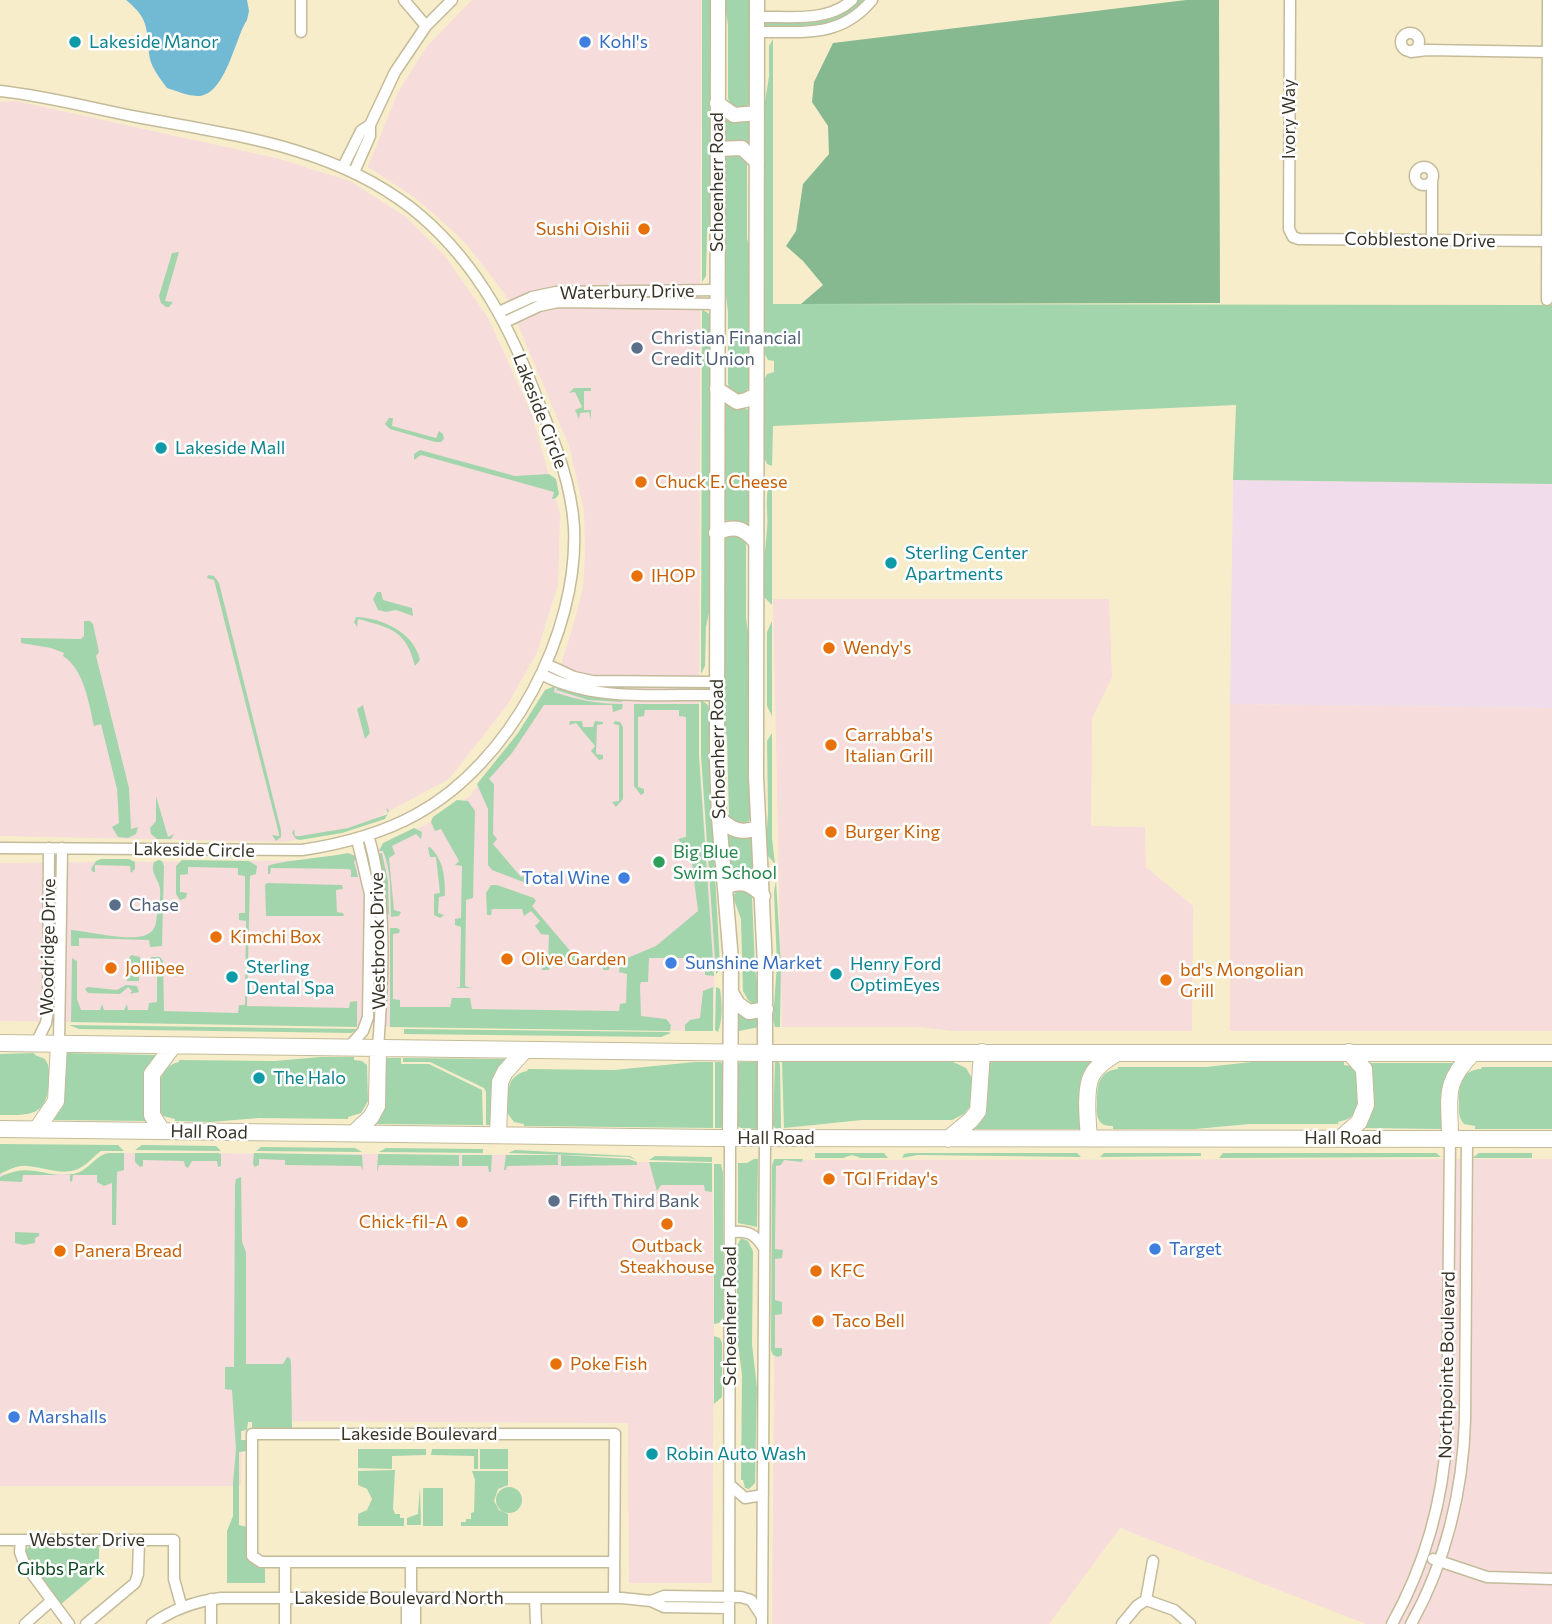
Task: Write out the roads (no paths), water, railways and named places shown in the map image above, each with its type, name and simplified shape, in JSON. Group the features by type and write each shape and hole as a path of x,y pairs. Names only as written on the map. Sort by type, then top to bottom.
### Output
{"highway":[{"path":"0,1043 766,1053 1552,1053"},
{"path":"37,1129 56,1101 59,1044"},
{"path":"162,1131 152,1115 152,1074 173,1046"},
{"path":"354,1133 371,1117 377,1106 378,1048"},
{"path":"498,1135 500,1082 505,1072 525,1050"},
{"path":"948,1139 978,1111 982,1052"},
{"path":"1089,1138 1090,1077 1117,1052"},
{"path":"1341,1138 1359,1122 1366,1105 1364,1069 1349,1052"},
{"path":"1450,1138 1452,1079 1473,1053"},
{"name":"Hall Road","path":"0,1129 730,1138 1552,1139"}],"main road":[{"name":"Schoenherr Road","path":"718,0 716,688 719,818 731,948 730,1138"},
{"name":"Schoenherr Road","path":"757,0 758,828 766,1009 765,1138"},
{"path":"718,103 734,115 757,113"},
{"path":"718,149 742,148 757,162"},
{"path":"717,389 737,402 756,395"},
{"path":"716,533 730,527 741,528 756,542"},
{"path":"719,818 738,831 758,828"},
{"path":"725,887 745,883 753,886 763,896"},
{"path":"732,994 738,1004 749,1012 766,1009"}],"street":[{"path":"301,0 301,32"},
{"path":"404,0 426,26"},
{"path":"354,172 370,136 370,125 396,72 426,26 452,0"},
{"path":"757,17 825,15 842,8 852,0"},
{"path":"757,32 827,30 850,21 872,0"},
{"name":"Ivory Way","path":"1290,0 1289,229 1293,237"},
{"path":"1547,300 1548,0"},
{"path":"1423,45 1417,35 1411,33 1403,36 1401,42 1403,48 1411,51 1423,45 1548,51"},
{"name":"Lakeside Circle","path":"0,91 265,142 310,154 354,172 397,197 444,238 474,273 502,317 561,458 574,536 570,589 562,623 544,669 494,747 461,783 418,814 363,837 332,846 288,851 0,848"},
{"path":"343,167 361,131 370,125"},
{"path":"1428,186 1432,241"},
{"name":"Cobblestone Drive","path":"1293,237 1547,242"},
{"name":"Waterbury Drive","path":"502,317 532,298 556,292 717,297"},
{"path":"544,669 592,681 716,688"},
{"name":"Westbrook Drive","path":"348,1048 363,1031 368,1017 370,894 363,837"},
{"name":"Westbrook Drive","path":"363,837 377,864 381,893 378,1048"},
{"name":"Woodridge Drive","path":"36,1043 46,1023 48,1011 50,848"},
{"name":"Woodridge Drive","path":"59,1044 62,848"},
{"name":"Schoenherr Road","path":"729,1624 730,1138"},
{"name":"Schoenherr Road","path":"762,1620 765,1138"},
{"name":"Northpointe Boulevard","path":"1392,1624 1423,1555 1434,1522 1444,1473 1447,1433 1450,1138"},
{"name":"Northpointe Boulevard","path":"1411,1624 1439,1561 1459,1487 1464,1432 1467,1138"},
{"path":"730,1233 745,1231 753,1234 764,1248"},
{"path":"1449,1249 1465,1249"},
{"path":"1448,1376 1460,1379 1464,1386"},
{"name":"Lakeside Boulevard","path":"614,1562 261,1562 252,1556 252,1434 615,1434 614,1598"},
{"path":"730,1485 746,1498 763,1495"},
{"name":"Webster Drive","path":"0,1540 174,1540 174,1579 181,1608"},
{"path":"21,1540 20,1552 24,1563 69,1624"},
{"path":"86,1624 135,1583 138,1574 139,1540"},
{"path":"1423,1555 1487,1577 1552,1579"},
{"path":"1122,1624 1137,1606 1146,1600 1153,1561"},
{"path":"285,1562 285,1624"},
{"path":"407,1624 407,1605 411,1598 411,1562"},
{"name":"Lakeside Boulevard North","path":"152,1624 181,1608 211,1599 614,1598 650,1601 664,1596 729,1602"},
{"path":"411,1598 415,1605 415,1624"},
{"path":"535,1598 536,1624"},
{"path":"211,1599 211,1624"},
{"path":"729,1602 751,1600 762,1620"},
{"path":"1146,1600 1174,1610 1190,1624"},
{"path":"25,1624 51,1601"}],"water":[{"path":"126,0 247,0 247,20 229,64 216,86 199,96 167,88 151,63 144,21"}],"place":[{"name":"Lakeside Manor","path":"75,42"},
{"name":"Kohl's","path":"585,42"},
{"name":"Sushi Oishii","path":"644,229"},
{"name":"Christian Financial Credit Union","path":"637,348"},
{"name":"Lakeside Mall","path":"161,448"},
{"name":"Chuck E. Cheese","path":"641,482"},
{"name":"Sterling Center Apartments","path":"891,563"},
{"name":"IHOP","path":"637,576"},
{"name":"Wendy's","path":"829,648"},
{"name":"Carrabba's Italian Grill","path":"831,745"},
{"name":"Burger King","path":"831,832"},
{"name":"Big Blue Swim School","path":"659,862"},
{"name":"Total Wine","path":"624,878"},
{"name":"Chase","path":"115,905"},
{"name":"Kimchi Box","path":"216,937"},
{"name":"Olive Garden","path":"507,959"},
{"name":"Sunshine Market","path":"671,963"},
{"name":"Jollibee","path":"111,968"},
{"name":"Henry Ford OptimEyes","path":"836,974"},
{"name":"Sterling Dental Spa","path":"232,977"},
{"name":"bd's Mongolian Grill","path":"1166,980"},
{"name":"The Halo","path":"259,1078"},
{"name":"TGI Friday's","path":"829,1179"},
{"name":"Fifth Third Bank","path":"554,1201"},
{"name":"Chick-fil-A","path":"462,1222"},
{"name":"Outback Steakhouse","path":"667,1224"},
{"name":"Target","path":"1155,1249"},
{"name":"Panera Bread","path":"60,1251"},
{"name":"KFC","path":"816,1271"},
{"name":"Taco Bell","path":"818,1321"},
{"name":"Poke Fish","path":"556,1364"},
{"name":"Marshalls","path":"14,1417"},
{"name":"Robin Auto Wash","path":"652,1454"}],"park label":[{"name":"Gibbs Park","path":"61,1569"}]}
